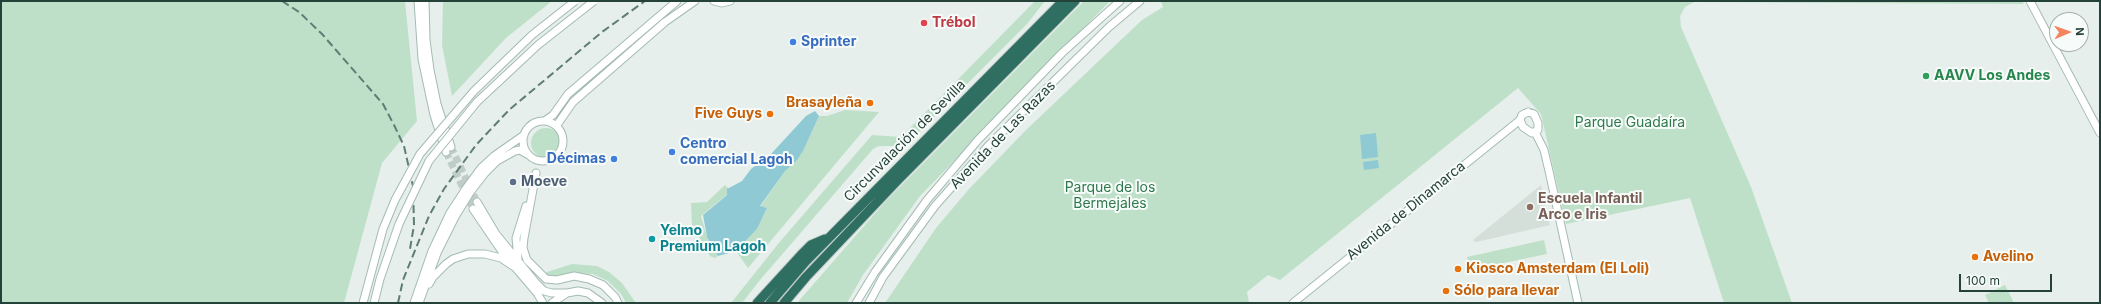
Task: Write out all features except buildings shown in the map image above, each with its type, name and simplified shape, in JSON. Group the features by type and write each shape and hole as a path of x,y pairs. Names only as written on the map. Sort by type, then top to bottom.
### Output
{"highway":[{"name":"Circunvalación de Sevilla","path":"784,303 895,177 1063,1"},
{"name":"Circunvalación de Sevilla","path":"770,303 830,237 895,177 1075,1"},
{"path":"758,302 811,245 830,237"}],"main road":[{"path":"418,1 419,28 425,74 434,115 448,149 430,70 426,40 425,1"},
{"path":"363,303 383,229 395,200 420,154 474,91 532,35 576,1"},
{"path":"374,303 380,279 399,224 429,161 477,102 538,45 594,1"},
{"path":"527,154 523,142 526,130 534,122 546,120 553,115 568,94 677,1"},
{"path":"557,126 573,102 665,22 695,1"},
{"path":"714,1 722,3 730,1"},
{"name":"Avenida de Las Razas","path":"856,303 875,272 927,200 978,140 1062,53 1120,1"},
{"name":"Avenida de Las Razas","path":"868,303 883,277 935,206 988,146 1109,27 1140,1"},
{"path":"2030,1 2100,133"},
{"path":"1531,112 1538,123 1538,130 1535,132 1529,132 1523,127 1520,120 1524,113 1531,112"},
{"path":"518,266 516,238 536,173 547,161 557,156 563,146 562,135 557,126 546,120"},
{"name":"Avenida de Dinamarca","path":"1293,303 1520,120"},
{"path":"1535,132 1544,150 1578,303"},
{"path":"414,303 432,250 450,213 467,187 481,168 494,156 524,135"},
{"path":"420,303 437,253 455,217 484,173 511,152 520,150 540,161 547,161"},
{"path":"536,173 524,238 523,248 527,260 546,279 557,280 574,276 589,279 603,285 616,297 618,303"},
{"path":"477,202 496,234 543,303"},
{"path":"473,209 494,241 544,291 559,294 578,291 588,293 602,303"},
{"path":"420,303 433,277 446,264 461,255 485,254 501,258 518,266"},
{"path":"552,303 567,293"}],"shaded area":[{"name":"Escuela Infantil Arco e Iris","path":"1541,185 1550,225 1481,241 1475,242 1473,240"}],"green space":[{"path":"1,1 405,1 417,121 382,163 344,303 1,303"},
{"path":"443,1 552,1 506,38 452,96 442,45"},
{"path":"1035,1 1045,1 1027,24 905,146 879,146 873,149 742,303 731,303 778,244 872,135 901,137"},
{"path":"1084,1 1110,1 920,196 863,275 847,303 797,303 885,202"},
{"path":"1161,1 2022,1 2024,4 1694,2 1685,7 1680,16 1681,27 1751,187 1792,303 1724,303 1690,198 1566,224 1541,114 1518,88 1280,280 1268,275 1247,292 1249,303 885,303 936,228 969,189 1026,130 1142,20 1163,7"},
{"path":"845,110 879,112 748,268 736,251 757,229 767,208 760,207 785,171 804,149 819,116 827,116"},
{"path":"546,128 557,132 561,143 557,154 546,158 535,154 531,143 535,132"},
{"path":"725,185 731,191 701,216 707,237 718,256 715,258 710,256 692,225 691,203 707,202"},
{"path":"1544,240 1547,254 1470,270 1467,257"},
{"path":"572,264 597,266 609,272 622,283 636,303 626,303 621,294 608,281 593,274 567,273 546,283 540,277 547,272"},
{"path":"2005,285 2014,303 1989,303 1985,295"}],"water":[{"path":"815,111 819,116 804,149 797,160 785,171 760,206 767,208 757,229 736,251 718,256 707,237 703,215 727,195 727,189 742,181 751,169 771,154 806,116"},
{"path":"1376,133 1378,157 1362,159 1360,135"},
{"path":"1378,160 1379,168 1364,170 1363,162"}],"tunnel":[{"path":"451,147 477,202"},
{"path":"446,152 473,209"}],"railway":[{"path":"282,1 299,12 322,34 383,104 394,125 404,146 413,186 414,225 410,249"},
{"path":"398,303 403,280 429,216 444,189 476,145 509,110 602,32 645,1"}],"place":[{"name":"Trébol","path":"924,23"},
{"name":"Sprinter","path":"793,42"},
{"name":"AAVV Los Andes","path":"1926,76"},
{"name":"Brasayleña","path":"870,103"},
{"name":"Five Guys","path":"770,114"},
{"name":"Centro comercial Lagoh","path":"672,152"},
{"name":"Décimas","path":"614,159"},
{"name":"Moeve","path":"513,182"},
{"name":"Escuela Infantil Arco e Iris","path":"1530,207"},
{"name":"Yelmo Premium Lagoh","path":"652,239"},
{"name":"Avelino","path":"1975,257"},
{"name":"Kiosco Amsterdam (El Loli)","path":"1458,269"},
{"name":"Sólo para llevar","path":"1446,291"}],"park label":[{"name":"Parque Guadaíra","path":"1630,123"},
{"name":"Parque de los Bermejales","path":"1110,196"}]}
